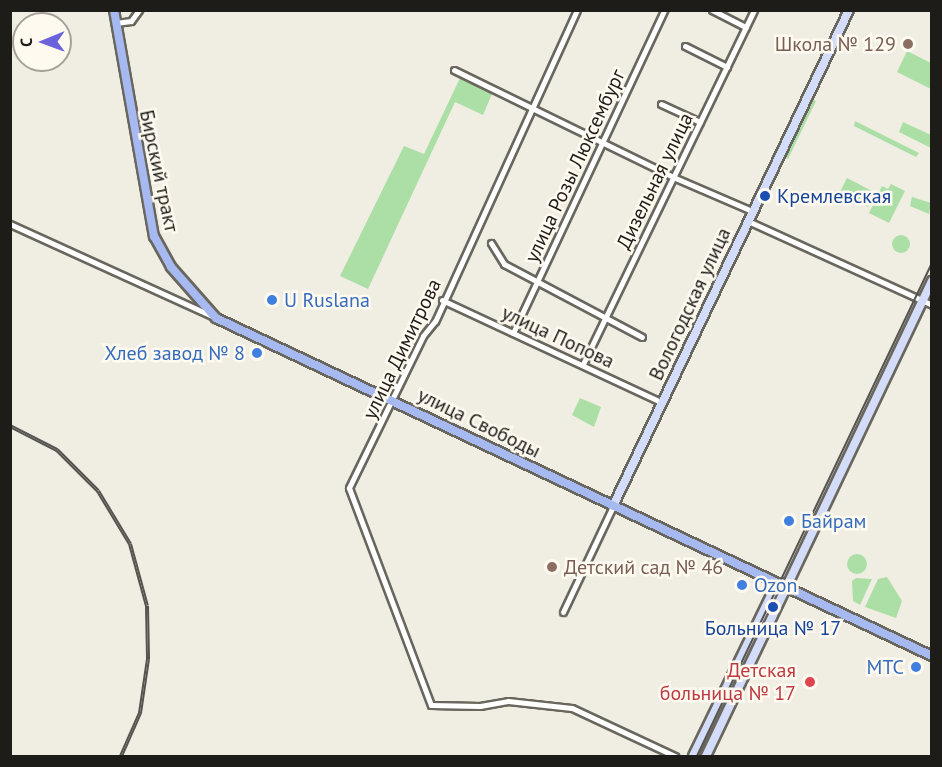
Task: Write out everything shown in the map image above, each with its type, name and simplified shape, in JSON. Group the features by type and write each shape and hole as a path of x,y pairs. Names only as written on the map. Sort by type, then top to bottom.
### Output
{"main road":[{"name":"Бирский тракт","path":"114,10 154,236 171,267 216,318"},
{"name":"Вологодская улица","path":"613,506 849,10"},
{"path":"706,756 932,281"},
{"name":"улица Свободы","path":"216,318 777,583 788,585 932,656"},
{"path":"693,756 777,583"}],"street":[{"path":"116,24 131,21 139,10"},
{"name":"улица Димитрова","path":"576,10 442,300 349,488 431,705 480,706 508,701 572,708 675,756"},
{"name":"улица Розы Люксембург","path":"513,333 664,10"},
{"path":"712,10 746,27"},
{"name":"Дизельная улица","path":"583,364 754,10"},
{"path":"685,46 727,66"},
{"path":"454,70 673,177 752,211"},
{"path":"661,104 700,122"},
{"path":"747,221 932,305"},
{"name":"улица Свободы","path":"10,224 216,318"},
{"path":"491,243 504,264 642,337"},
{"name":"улица Попова","path":"442,300 662,402"},
{"name":"Вологодская улица","path":"563,612 613,506"}],"green space":[{"path":"907,51 931,63 931,89 897,72"},
{"path":"460,78 492,94 483,115 455,102 368,289 340,276 404,146 424,154"},
{"path":"811,99 816,101 788,159 784,157"},
{"path":"855,121 919,153 916,157 854,126"},
{"path":"903,122 931,135 931,148 899,132"},
{"path":"847,178 876,193 868,207 840,192"},
{"path":"891,184 905,191 889,223 869,213 882,186 888,189"},
{"path":"912,197 931,203 929,214 910,206"},
{"path":"901,235 907,238 910,244 907,250 901,253 895,250 892,244 895,238"},
{"path":"580,398 601,407 594,427 572,415"},
{"path":"853,554 861,554 867,560 867,568 861,574 853,574 847,568 847,560"},
{"path":"887,577 902,601 896,618 865,607 878,579"},
{"path":"856,578 872,579 860,605 853,601 852,581"}],"tram line":[{"path":"697,756 932,263"}],"railway":[{"path":"10,426 57,450 98,491 130,544 147,606 148,659 140,713 121,756"}],"place":[{"name":"Школа № 129","path":"908,44"},
{"name":"Кремлевская","path":"765,196"},
{"name":"U Ruslana","path":"272,300"},
{"name":"Хлеб завод № 8","path":"257,353"},
{"name":"Байрам","path":"789,521"},
{"name":"Детский сад № 46","path":"552,567"},
{"name":"Ozon","path":"742,585"},
{"name":"Больница № 17","path":"773,607"},
{"name":"МТС","path":"916,667"},
{"name":"Детская больница № 17","path":"810,682"}]}
